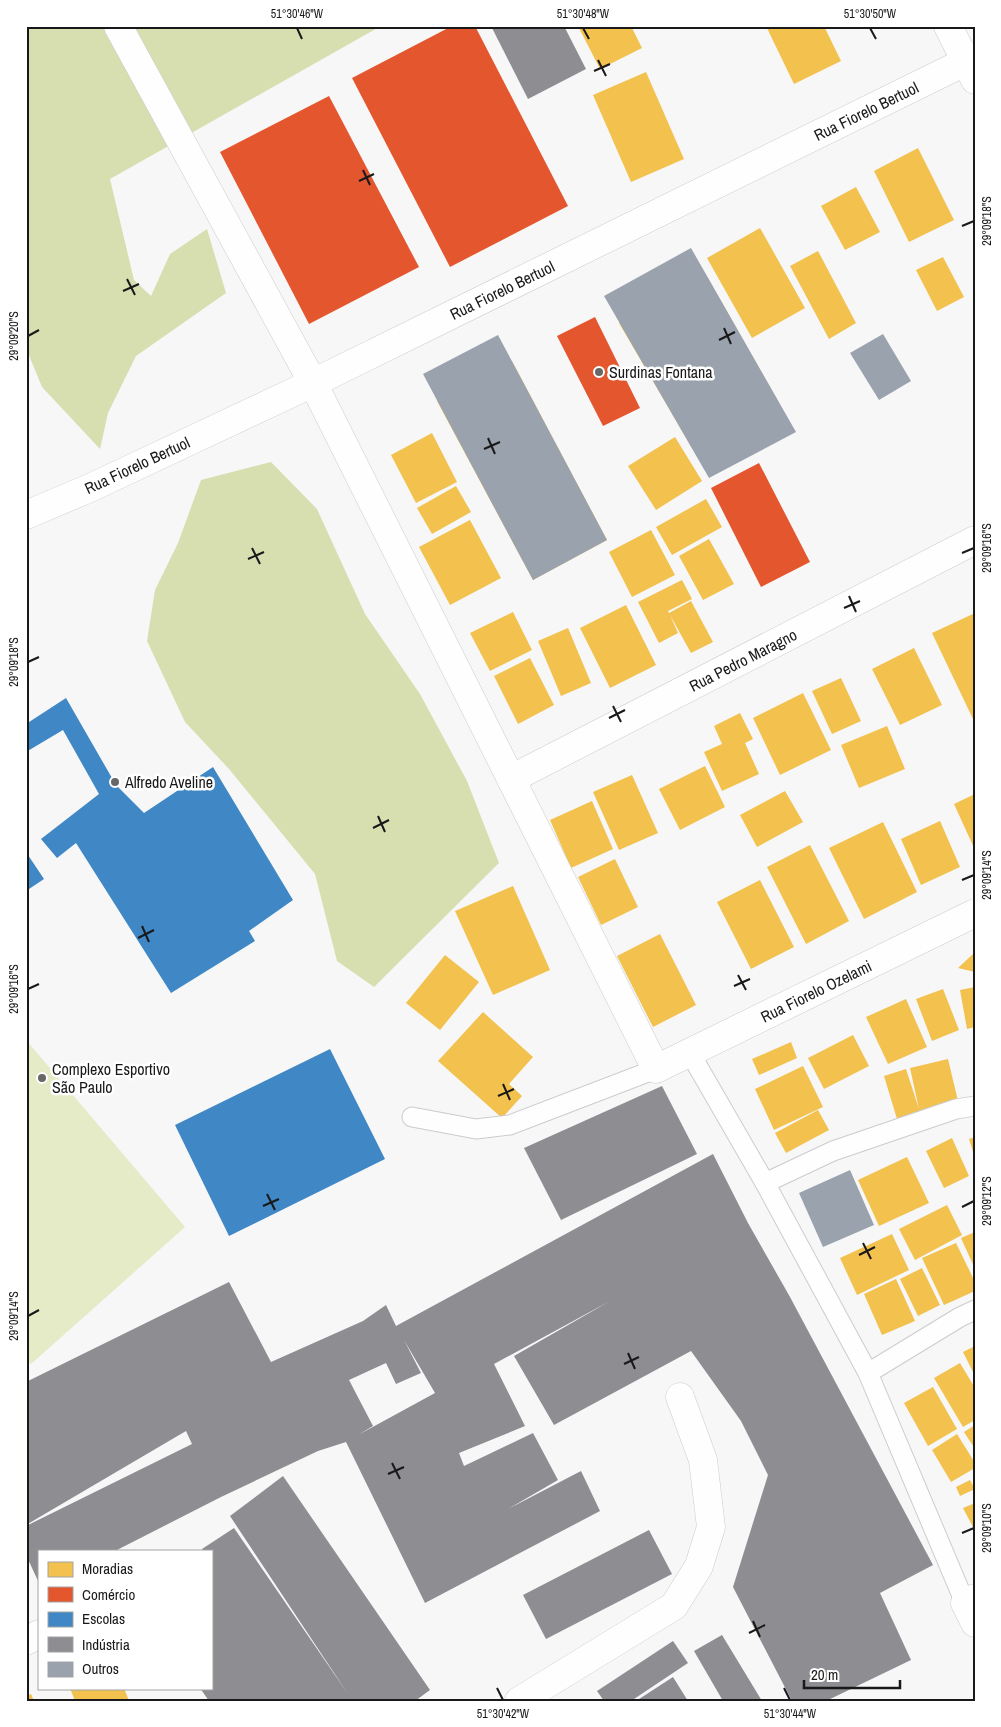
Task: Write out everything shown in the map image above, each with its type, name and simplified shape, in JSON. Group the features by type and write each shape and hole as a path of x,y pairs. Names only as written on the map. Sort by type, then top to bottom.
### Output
{"street":[{"path":"118,26 313,383 656,1069"},
{"path":"948,26 971,66"},
{"name":"Rua Fiorelo Bertuol","path":"26,515 99,484 313,383 971,66"},
{"name":"Rua Pedro Maragno","path":"511,779 975,540"},
{"name":"Rua Fiorelo Ozelami","path":"656,1069 975,913"},
{"path":"519,1701 674,1606 699,1566 711,1527 703,1460 680,1397"},
{"path":"26,1641 38,1635"}],"lane":[{"path":"690,1053 765,1183 868,1372 972,1608"},
{"path":"412,1117 476,1129 510,1124 656,1069"},
{"path":"765,1183 833,1151 956,1109 975,1106"},
{"path":"868,1372 975,1310"}],"green space":[{"path":"26,26 381,26 110,179 134,280 151,296 170,254 207,229 226,293 136,356 108,413 100,449 42,387 26,348"},
{"path":"271,462 317,509 365,614 420,694 467,781 499,863 374,987 337,961 315,874 229,769 185,722 147,641 155,590 178,543 201,480"},
{"path":"26,1040 185,1227 31,1364 26,1359"}],"building: Moradias":[{"path":"578,26 631,26 642,48 600,69"},
{"path":"766,26 824,26 841,61 794,84"},
{"path":"646,72 684,159 631,182 593,95"},
{"path":"918,148 954,220 909,242 874,171"},
{"path":"856,187 880,232 845,250 821,206"},
{"path":"760,228 805,308 752,338 707,258"},
{"path":"818,251 856,323 829,339 790,266"},
{"path":"943,257 964,297 937,311 916,270"},
{"path":"705,273 778,401 692,448 619,323"},
{"path":"512,361 607,540 533,580 437,401"},
{"path":"432,433 457,482 416,503 391,455"},
{"path":"675,437 702,481 656,510 628,466"},
{"path":"456,486 471,512 432,534 417,508"},
{"path":"706,499 722,527 672,555 656,527"},
{"path":"470,520 501,578 450,605 419,547"},
{"path":"651,530 675,575 632,597 609,552"},
{"path":"709,539 734,584 703,600 679,556"},
{"path":"682,580 692,599 668,611 669,613 691,601 713,642 691,653 670,615 678,633 659,643 638,602"},
{"path":"626,605 656,665 610,688 580,628"},
{"path":"513,612 532,650 490,671 470,633"},
{"path":"975,613 975,718 973,719 932,633"},
{"path":"568,628 591,683 561,696 538,641"},
{"path":"914,648 942,705 900,725 872,669"},
{"path":"530,658 554,705 518,724 494,676"},
{"path":"841,678 861,721 832,734 812,691"},
{"path":"803,693 831,750 780,775 753,718"},
{"path":"740,713 753,739 745,743 759,774 722,791 704,752 722,744 714,726"},
{"path":"887,726 905,769 859,788 841,745"},
{"path":"705,766 725,807 680,830 659,789"},
{"path":"632,775 658,833 619,850 593,792"},
{"path":"785,791 803,822 757,847 740,815"},
{"path":"975,794 975,850 954,804"},
{"path":"592,801 613,849 571,868 550,820"},
{"path":"940,821 960,867 921,885 901,839"},
{"path":"883,822 917,892 864,919 829,848"},
{"path":"810,845 849,921 806,944 767,867"},
{"path":"615,859 638,907 601,925 578,877"},
{"path":"760,880 794,947 751,969 717,902"},
{"path":"513,886 550,970 493,995 455,911"},
{"path":"660,934 696,1005 653,1027 617,956"},
{"path":"975,954 975,972 958,968"},
{"path":"445,955 479,982 440,1030 406,1003"},
{"path":"975,987 975,1027 967,1029 960,990"},
{"path":"943,989 959,1030 932,1041 916,999"},
{"path":"906,999 927,1047 888,1064 866,1017"},
{"path":"483,1012 533,1057 509,1084 522,1096 502,1118 438,1061"},
{"path":"853,1035 869,1066 824,1089 808,1058"},
{"path":"791,1042 797,1058 759,1075 752,1059"},
{"path":"948,1059 958,1101 897,1119 884,1076 906,1069 919,1109 910,1068"},
{"path":"803,1066 823,1107 774,1130 755,1089"},
{"path":"818,1110 829,1130 786,1153 775,1133"},
{"path":"975,1137 975,1155 974,1155 969,1139"},
{"path":"952,1138 969,1176 944,1188 926,1151"},
{"path":"907,1157 929,1203 879,1226 858,1180"},
{"path":"947,1205 962,1235 915,1260 899,1229"},
{"path":"975,1232 975,1269 961,1238"},
{"path":"892,1234 909,1270 857,1295 840,1258"},
{"path":"956,1243 975,1282 975,1291 944,1305 922,1258"},
{"path":"922,1268 940,1305 918,1316 900,1279"},
{"path":"896,1279 915,1321 882,1335 864,1294"},
{"path":"975,1346 975,1376 963,1352"},
{"path":"960,1363 975,1388 975,1420 963,1427 934,1378"},
{"path":"933,1387 957,1429 928,1446 904,1403"},
{"path":"975,1425 975,1449 964,1432"},
{"path":"957,1434 975,1463 975,1468 951,1482 932,1450"},
{"path":"970,1480 975,1489 960,1496 956,1487"},
{"path":"975,1503 975,1531 963,1508"},
{"path":"71,1690 125,1690 129,1701 75,1701"},
{"path":"31,1694 34,1701 26,1701 26,1696"}],"building: Comércio":[{"path":"452,26 475,26 568,206 450,267 352,78"},
{"path":"329,96 419,267 309,324 220,152"},
{"name":"Surdinas Fontana","path":"595,317 640,408 603,426 557,336"},
{"path":"759,463 810,562 761,587 711,488"}],"building: Escolas":[{"path":"66,698 116,785 144,813 213,767 293,900 249,931 255,941 171,993 76,843 57,858 41,839 99,794 63,730 26,752 26,724"},
{"path":"26,852 44,879 26,891"},
{"path":"330,1049 385,1159 229,1236 175,1125"}],"building: Indústria":[{"path":"491,26 564,26 586,69 528,99"},
{"path":"662,1086 697,1154 561,1220 524,1148"},
{"path":"713,1154 748,1223 790,1297 933,1565 880,1593 911,1660 826,1701 792,1701 733,1587 768,1475 741,1421 691,1351 554,1425 514,1356 610,1301 494,1364 525,1426 459,1453 464,1466 533,1433 558,1480 508,1509 581,1471 600,1511 425,1603 346,1442 318,1451 221,1497 117,1550 38,1550 38,1581 26,1555 26,1526 192,1444 186,1431 26,1525 26,1382 229,1282 271,1362 363,1321 386,1305 396,1326","holes":["404,1340 435,1393 358,1435 373,1426 349,1380 386,1363 396,1384 421,1373"]},
{"path":"283,1476 430,1690 415,1701 209,1701 201,1690 212,1690 212,1550 202,1549 234,1528 348,1694 230,1516"},
{"path":"649,1530 672,1574 546,1639 523,1595"},
{"path":"722,1635 762,1701 723,1701 694,1651"},
{"path":"673,1641 688,1663 631,1701 604,1701 597,1691"},
{"path":"673,1677 688,1701 636,1701"}],"building: Outros":[{"path":"691,248 796,432 709,478 604,296"},
{"path":"883,334 911,381 879,400 850,353"},
{"path":"498,335 607,540 533,580 423,374"},
{"path":"850,1170 874,1225 823,1247 799,1193"}],"place":[{"name":"Surdinas Fontana","path":"599,372"},
{"name":"Alfredo Aveline","path":"115,782"},
{"name":"Complexo Esportivo São Paulo","path":"42,1078"}]}
